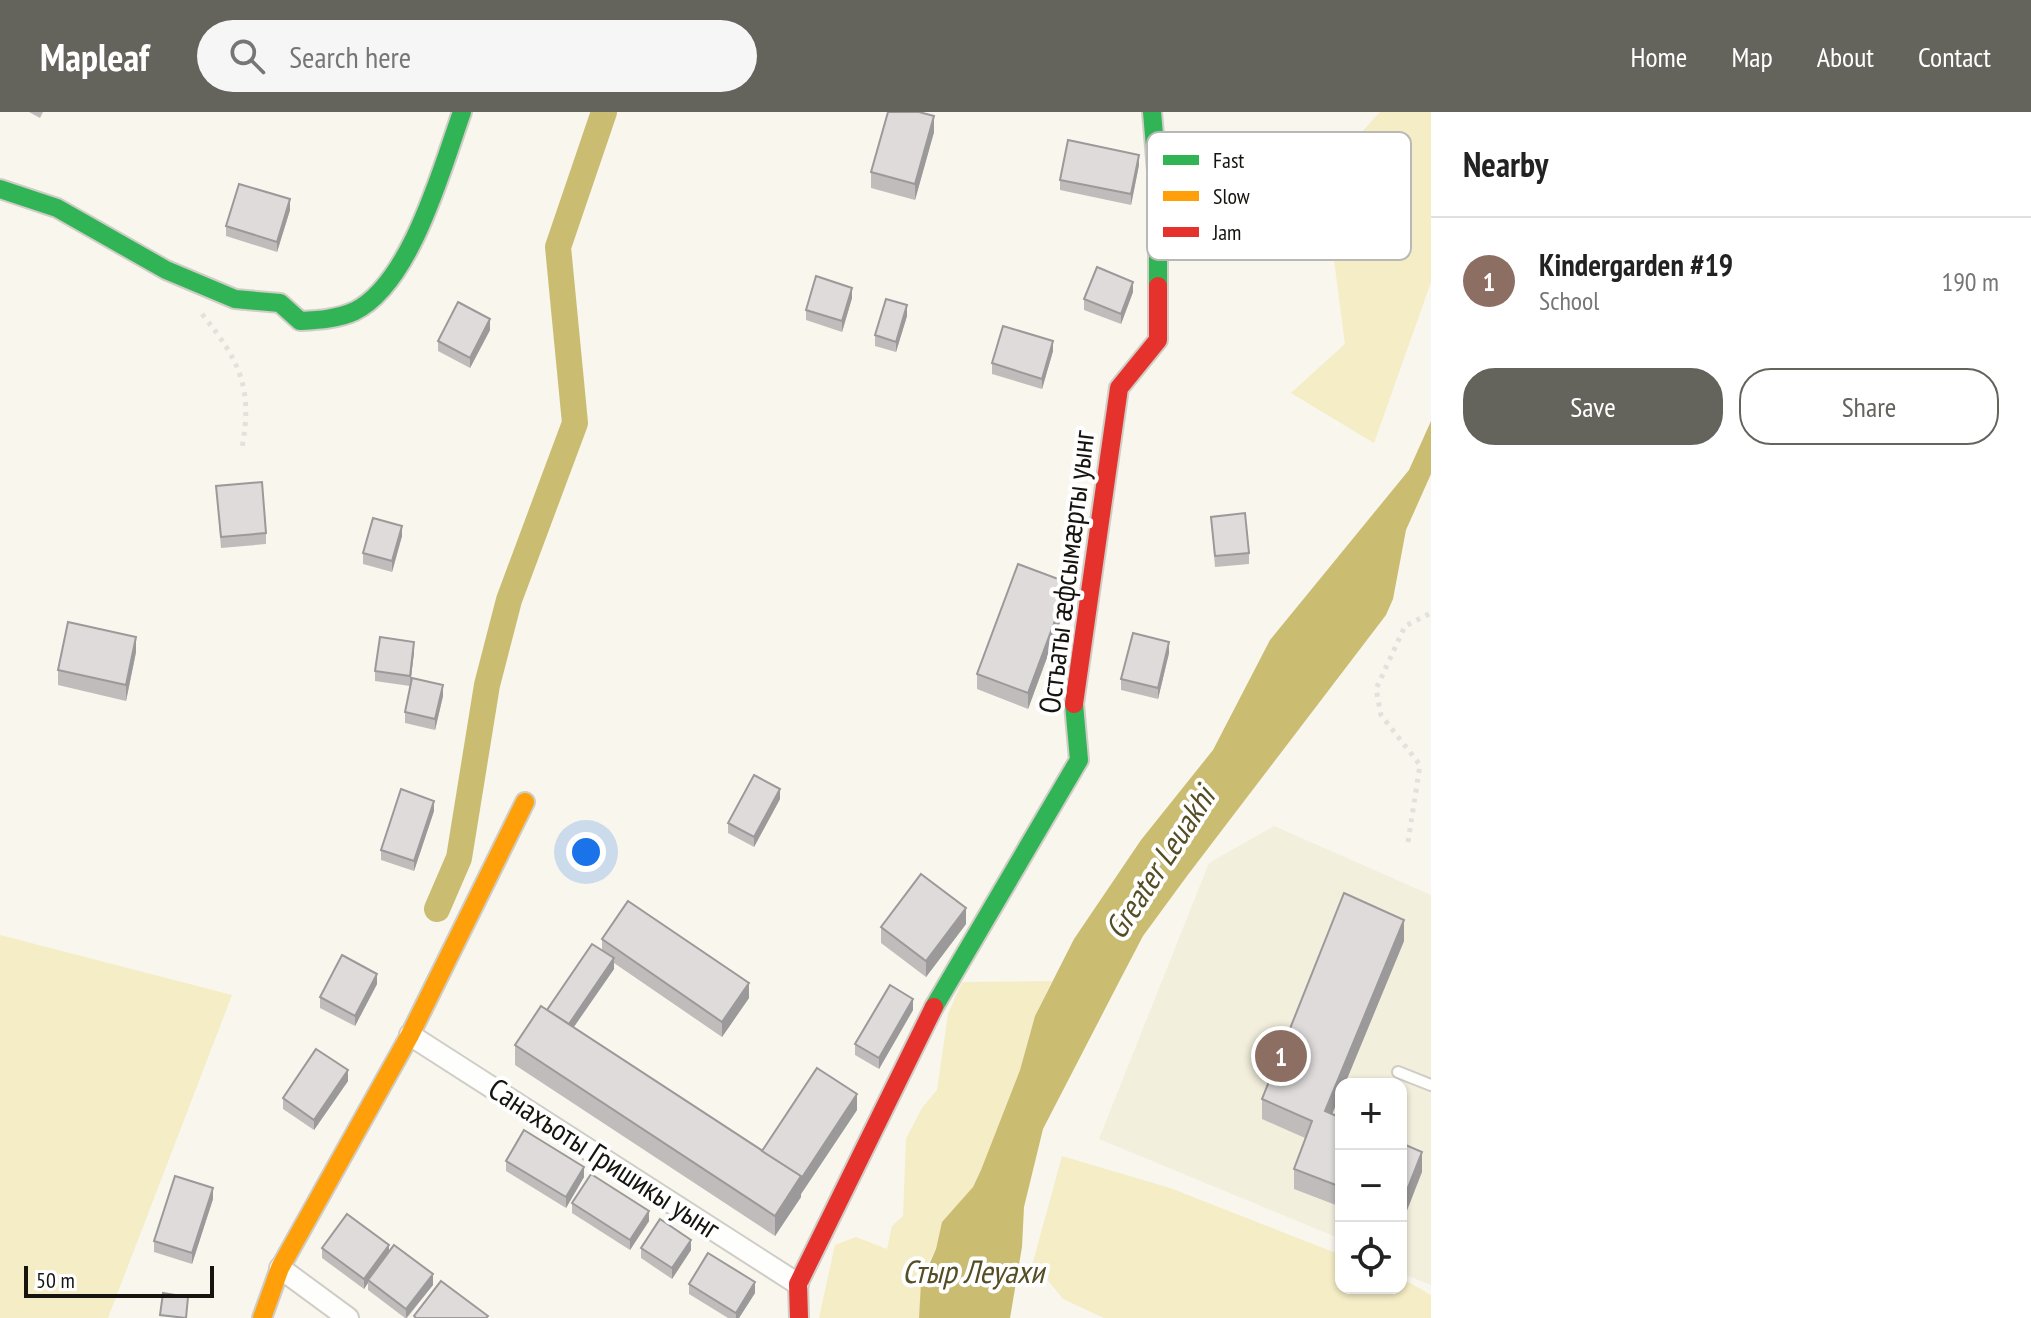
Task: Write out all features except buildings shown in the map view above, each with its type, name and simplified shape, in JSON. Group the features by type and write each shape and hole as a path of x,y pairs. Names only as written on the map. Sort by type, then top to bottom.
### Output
{"street":[{"path":"0,189 57,208 166,270 235,299 280,303 300,321 333,320 369,301 399,261 462,112"},
{"name":"Остъаты æфсымæрты уынг","path":"1152,112 1154,132"},
{"name":"Остъаты æфсымæрты уынг","path":"799,1318 798,1284 917,1037 1079,760 1073,715 1119,388 1158,340 1158,260"},
{"path":"262,1318 280,1268 410,1035 525,802"},
{"name":"Санахъоты Гришикы уынг","path":"410,1035 798,1284"},
{"path":"280,1268 348,1318"}],"lane":[{"path":"1398,1072 1431,1085"}],"path":[{"path":"195,306 225,342 242,381 249,411 242,448"},
{"path":"1408,842 1420,765 1381,715 1376,689 1405,626 1431,613"}],"shaded area":[{"path":"1380,112 1431,112 1431,282 1374,443 1291,393 1345,344 1334,260 1411,260 1411,132 1362,132"},
{"path":"1274,826 1431,895 1431,1285 1407,1275 1407,1078 1335,1078 1335,1237 1099,1139 1209,863"},
{"path":"0,935 232,995 108,1318 0,1318"},
{"path":"1052,981 1035,1016 1020,1070 981,1170 973,1187 942,1222 936,1249 927,1265 919,1318 819,1318 835,1245 856,1237 887,1249 892,1226 903,1216 906,1139 922,1108 937,1090 948,1014 962,982"},
{"path":"1062,1156 1170,1188 1335,1253 1335,1294 1407,1294 1407,1281 1431,1295 1431,1318 1104,1318 1063,1299 1033,1262"}],"water":[{"name":"Стыр Леуахи","path":"1431,421 1431,474 1406,530 1393,599 1386,615 1143,936 1043,1129 1024,1207 1022,1247 1010,1318 919,1318 921,1283 936,1249 942,1222 973,1187 981,1170 1020,1070 1035,1016 1074,939 1141,840 1213,750 1270,640 1409,470"}],"waterway":[{"path":"437,909 459,858 487,685 509,600 575,423 558,247 604,112"}],"traffic: fast":[{"path":"0,189 57,208 166,270 235,299 280,303 300,321 328,319 355,311 375,297 393,276 422,222 462,112"},
{"path":"1152,112 1154,132"},
{"path":"1158,260 1158,286"},
{"path":"934,1007 1079,760 1074,704"}],"traffic: slow":[{"path":"262,1318 280,1268 410,1035 525,802"}],"traffic: jam":[{"path":"1074,704 1119,388 1158,340 1158,286"},
{"path":"799,1318 798,1284 934,1007"}],"place":[{"name":"Kindergarden #19","path":"1281,1056"}],"water label":[{"name":"Greater Leuakhi","path":"1160,863"}]}
